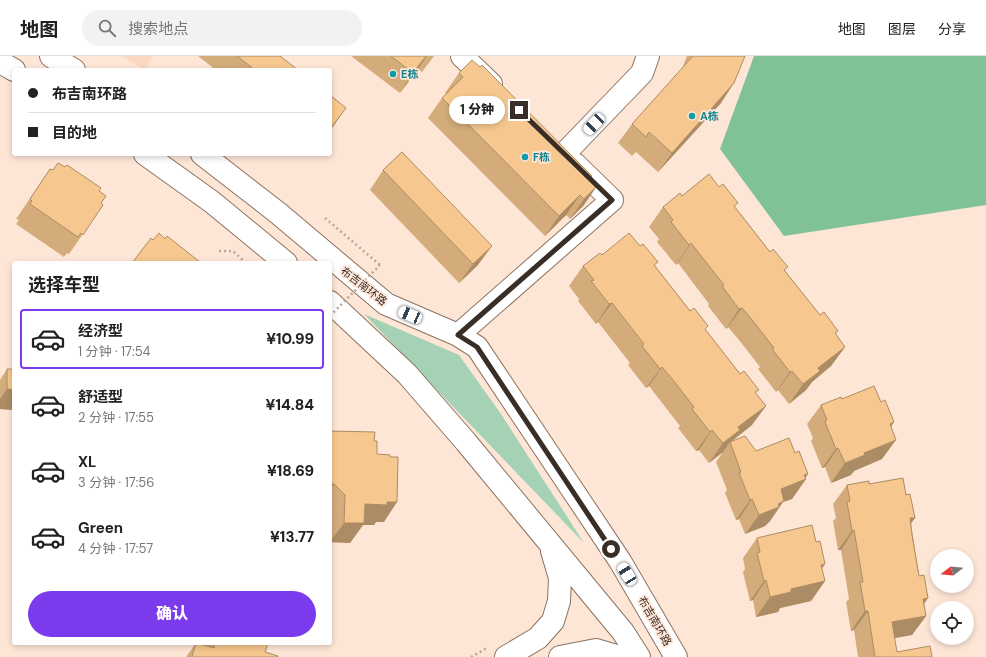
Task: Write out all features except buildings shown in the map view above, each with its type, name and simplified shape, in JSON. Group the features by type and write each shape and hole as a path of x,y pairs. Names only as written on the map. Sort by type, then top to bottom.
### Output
{"street":[{"path":"51,56 71,68"},
{"path":"462,56 508,100"},
{"path":"564,154 642,73 648,56"},
{"path":"0,62 12,69"},
{"path":"458,335 612,200 547,138"},
{"path":"148,156 212,202 284,261"},
{"name":"布吉南环路","path":"205,156 278,213 373,295 386,304 458,335 477,347 620,561 676,657"},
{"path":"332,304 407,374 466,442 624,632 639,657"},
{"path":"506,657 538,638 553,621 559,601 560,578 551,546"},
{"path":"560,657 596,650 620,657"}],"path":[{"path":"325,218 380,265 332,314"},
{"path":"219,251 233,251 244,261"}],"shaded area":[{"path":"122,56 152,56 147,68 141,68"}],"green space":[{"path":"754,56 986,56 986,205 784,236 720,149"},
{"path":"364,314 459,355 501,414 584,543"}],"place":[{"name":"E栋","path":"393,74"},
{"name":"A栋","path":"692,116"},
{"name":"F栋","path":"525,157"}],"route":[{"path":"519,110 612,200 458,335 477,347 611,549"}]}
